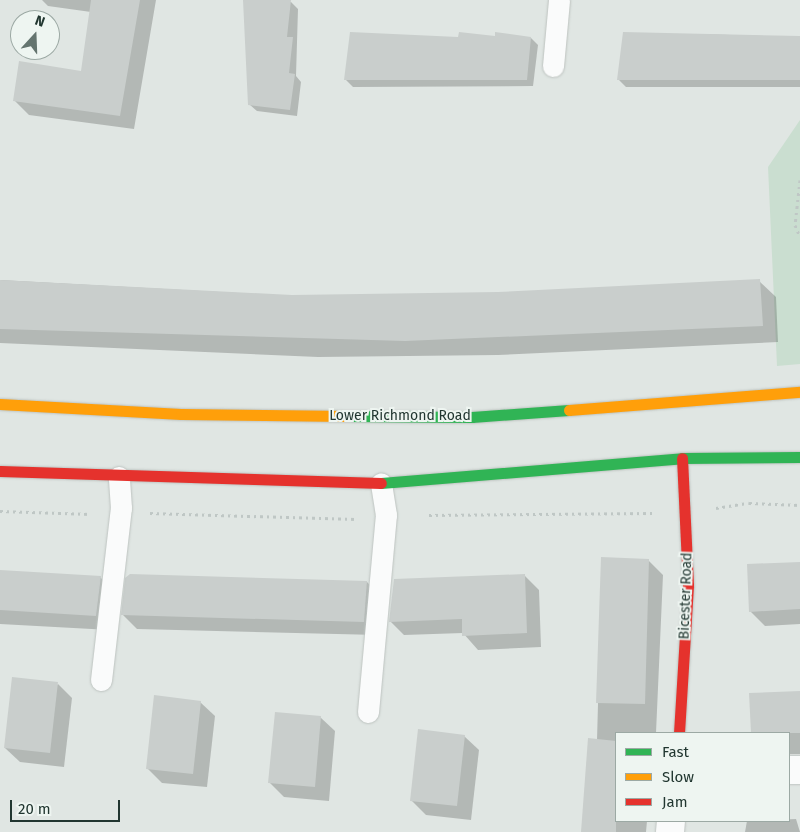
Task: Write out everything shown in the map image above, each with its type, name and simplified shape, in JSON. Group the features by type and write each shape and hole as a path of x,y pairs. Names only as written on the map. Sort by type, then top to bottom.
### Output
{"main road":[{"name":"Lower Richmond Road","path":"0,404 180,414 472,417 800,392"},
{"path":"0,471 119,477 381,483 682,458 800,457"},
{"name":"Bicester Road","path":"679,732 688,585 682,458"}],"lane":[{"path":"553,66 559,0"},
{"path":"102,680 121,508 119,477"},
{"path":"368,712 386,515 381,483"}],"path":[{"path":"800,180 795,225 800,237"}],"green space":[{"path":"800,120 800,364 777,366 768,167"}],"building":[{"path":"91,0 140,0 120,116 13,101 19,61 81,71"},
{"path":"243,0 291,0 287,37 293,37 289,73 295,74 290,110 248,105"},
{"path":"350,32 458,37 459,32 495,36 495,32 531,37 527,80 344,80"},
{"path":"623,32 800,36 800,80 617,80"},
{"path":"760,279 763,326 405,341 0,329 0,280 292,295 498,292"},
{"path":"601,557 649,559 645,704 596,703"},
{"path":"800,562 800,609 749,612 747,564"},
{"path":"0,570 101,576 96,616 0,610"},
{"path":"130,574 367,581 364,622 121,615 125,578"},
{"path":"525,574 527,633 462,636 462,619 389,622 394,579"},
{"path":"12,677 58,682 50,753 4,748"},
{"path":"800,691 800,733 751,732 749,693"},
{"path":"154,695 201,701 193,774 146,769"},
{"path":"275,712 321,716 315,787 268,783"},
{"path":"418,729 465,735 457,806 410,801"},
{"path":"588,738 615,741 616,832 581,832"}],"traffic: fast":[{"path":"347,416 472,417 569,410"},
{"path":"381,483 682,458 800,457"}],"traffic: slow":[{"path":"569,410 800,392"},
{"path":"0,404 181,414 347,416"}],"traffic: jam":[{"path":"679,732 688,585 682,458"},
{"path":"0,471 381,483"}]}
